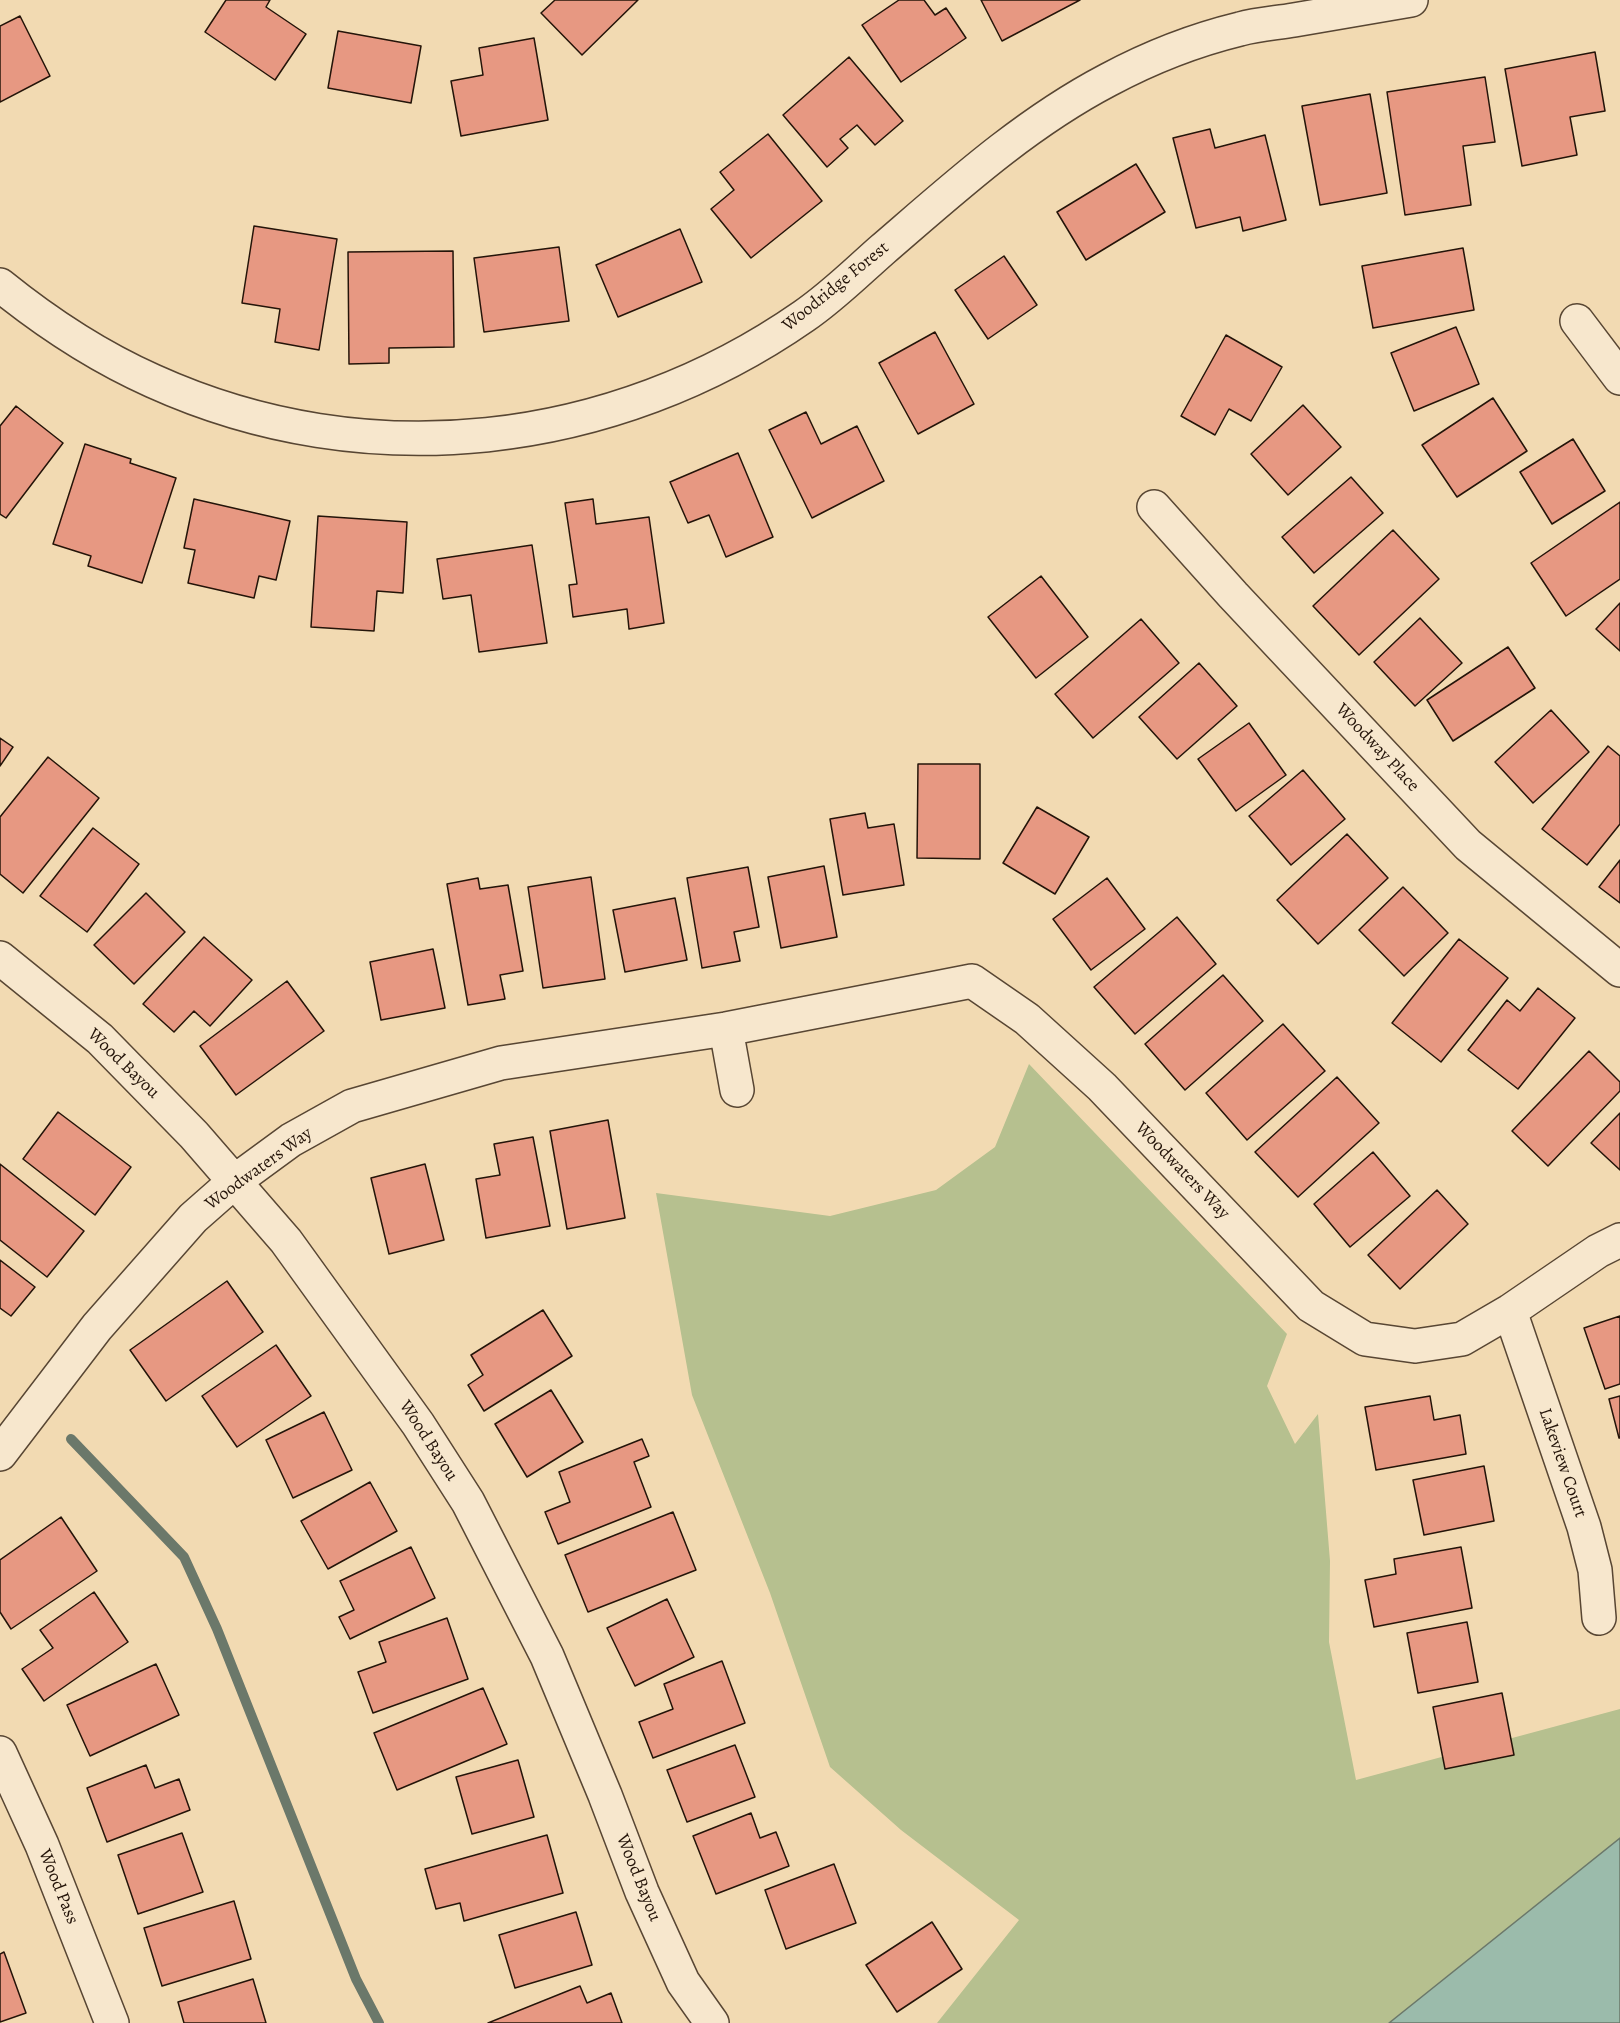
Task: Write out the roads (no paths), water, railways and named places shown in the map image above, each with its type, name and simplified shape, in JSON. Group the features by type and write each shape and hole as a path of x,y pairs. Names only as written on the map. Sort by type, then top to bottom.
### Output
{"street":[{"name":"Woodridge Forest","path":"0,285 34,312 92,350 153,381 217,406 284,424 352,435 421,439 490,435 558,425 624,407 689,382 751,351 808,314 966,177 1049,114 1110,79 1174,51 1241,28 1411,0"},
{"path":"1577,321 1620,378"},
{"name":"Woodway Place","path":"1154,507 1233,595 1468,845 1620,970"},
{"name":"Wood Bayou","path":"0,958 100,1039 194,1135 286,1241 418,1424 468,1502 547,1656 605,1795 642,1892 683,1982 712,2023"},
{"name":"Woodwaters Way","path":"0,1454 97,1327 193,1218 235,1181 291,1140 352,1106 501,1063 726,1029 972,981 1027,1019 1102,1087 1311,1306 1365,1339 1415,1346 1462,1339 1510,1311 1598,1251 1620,1240"},
{"path":"726,1029 737,1090"},
{"name":"Lakeview Court","path":"1510,1311 1584,1527 1595,1570 1599,1618"},
{"name":"Wood Pass","path":"0,1753 42,1845 112,2023"}],"waterway":[{"path":"71,1439 184,1557 217,1629 356,1979 379,2023"}]}
